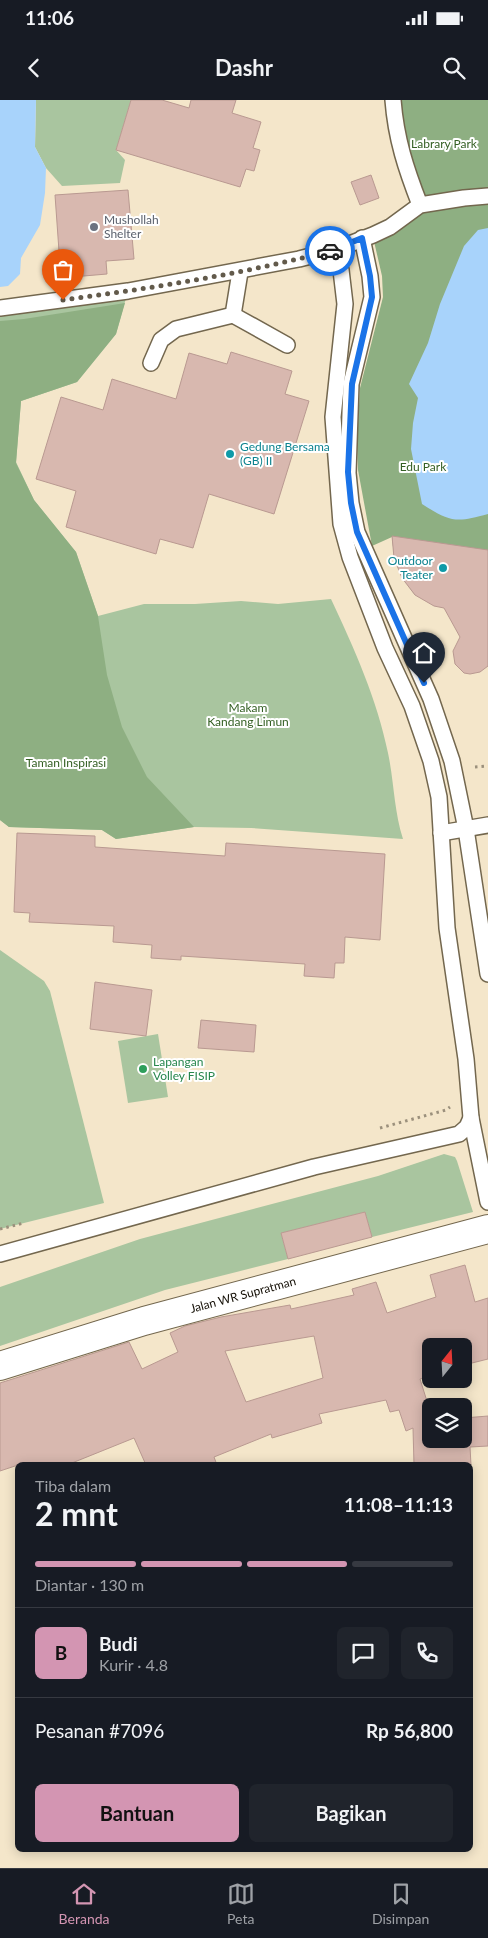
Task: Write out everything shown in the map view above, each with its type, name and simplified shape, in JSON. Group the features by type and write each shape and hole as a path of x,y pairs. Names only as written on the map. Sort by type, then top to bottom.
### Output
{"highway":[{"name":"Jalan WR Supratman","path":"0,1366 144,1321 488,1229"}],"lane":[{"path":"392,100 402,160 420,205"},
{"path":"0,308 128,291 240,272 334,250 390,227 420,205 485,196"},
{"path":"362,238 370,276 372,297 352,384 348,472 351,503 357,532 431,699 452,761 466,829 488,974"},
{"path":"334,250 341,270 345,304 332,417 341,524 350,557 385,648 412,706 431,761 439,797 447,928 466,1060 471,1118 488,1202"},
{"path":"233,315 240,272"},
{"path":"151,363 161,340 176,329 233,315 287,346"},
{"path":"441,833 488,825"},
{"path":"0,1254 314,1166 459,1134 467,1127 471,1118"}],"path":[{"path":"472,768 488,766"},
{"path":"371,1131 446,1110 454,1101"},
{"path":"0,1229 28,1222"}],"green space":[{"path":"36,100 131,100 116,150 125,160 120,183 62,186 46,168 35,147"},
{"name":"Edu Park","path":"393,100 488,100 488,603 415,595 398,568 392,537 372,546 358,470 357,441 360,388 383,297 382,276 373,237 419,205"},
{"name":"Makam Kandang Limun","path":"128,291 116,334 77,382 21,401 16,462 34,500 76,552 98,616 144,604 195,604 241,601 278,604 331,599 356,655 378,713 388,753 403,839 251,828 194,827 116,839 102,830 9,827 0,820 0,308"},
{"name":"Taman Inspirasi","path":"125,303 116,334 77,382 21,401 16,463 34,500 76,552 98,616 107,675 122,727 147,777 194,827 116,839 102,830 9,827 0,820 0,321"},
{"path":"0,950 44,981 50,991 104,1203 0,1229"},
{"name":"Lapangan Volley FISIP","path":"158,1034 168,1097 128,1103 118,1041"},
{"path":"444,1154 455,1157 457,1161 473,1212 372,1237 365,1212 281,1233 288,1259 165,1290 0,1346 0,1287 140,1239 378,1176"}],"water":[{"path":"0,100 36,100 35,147 46,168 45,193 40,225 21,258 20,274 8,286 0,287"},
{"path":"488,228 488,514 460,520 447,517 422,504 411,449 413,423 418,398 409,384 428,343 440,304 464,246 478,230"}],"building":[{"path":"131,100 162,100 189,108 191,100 236,100 232,113 261,122 253,148 260,150 254,171 246,169 240,187 116,150"},
{"path":"371,175 379,198 360,205 351,182"},
{"name":"Mushollah Shelter","path":"128,190 134,259 106,261 107,274 72,277 71,264 60,265 55,195"},
{"name":"Gedung Bersama (GB) II","path":"231,352 292,371 285,394 309,401 274,514 209,494 193,548 160,539 156,554 66,527 76,491 36,479 61,397 103,410 112,379 176,399 189,353 227,364"},
{"name":"Outdoor Teater","path":"392,536 488,550 488,666 480,672 464,673 455,664 453,651 460,637 444,608 434,606 415,595 402,578 394,558"},
{"path":"17,833 95,836 95,847 225,856 226,843 385,854 380,940 345,937 344,963 335,963 334,978 304,976 305,964 181,956 181,960 151,958 152,945 113,942 114,926 29,922 30,913 14,912"},
{"path":"95,982 152,990 146,1036 90,1029"},
{"path":"201,1020 256,1025 254,1052 198,1048"},
{"path":"365,1212 372,1237 288,1259 281,1233"},
{"path":"465,1265 475,1302 488,1298 488,1359 472,1363 472,1338 422,1338 422,1378 420,1379 426,1398 422,1398 422,1448 470,1448 471,1462 414,1462 413,1428 406,1431 399,1410 390,1412 386,1400 319,1414 322,1423 272,1438 271,1434 214,1457 216,1462 145,1462 134,1438 74,1462 15,1462 15,1466 0,1471 0,1383 129,1342 142,1369 178,1352 170,1333 185,1326 221,1317 290,1305 291,1309 354,1295 352,1289 376,1282 387,1313 436,1297 430,1275","holes":["314,1336 323,1378 246,1402 225,1351"]},
{"path":"488,1416 488,1446 472,1447 472,1417"}],"way so far":[{"path":"63,300 240,272 330,251"}],"place":[{"name":"Mushollah Shelter","path":"94,227"},
{"name":"Gedung Bersama (GB) II","path":"230,454"},
{"name":"Outdoor Teater","path":"443,568"},
{"name":"Lapangan Volley FISIP","path":"143,1069"}],"route":[{"path":"330,251 362,238 370,276 372,297 352,384 348,472 351,503 357,532 424,683"}],"park label":[{"name":"Labrary Park","path":"444,144"}]}
